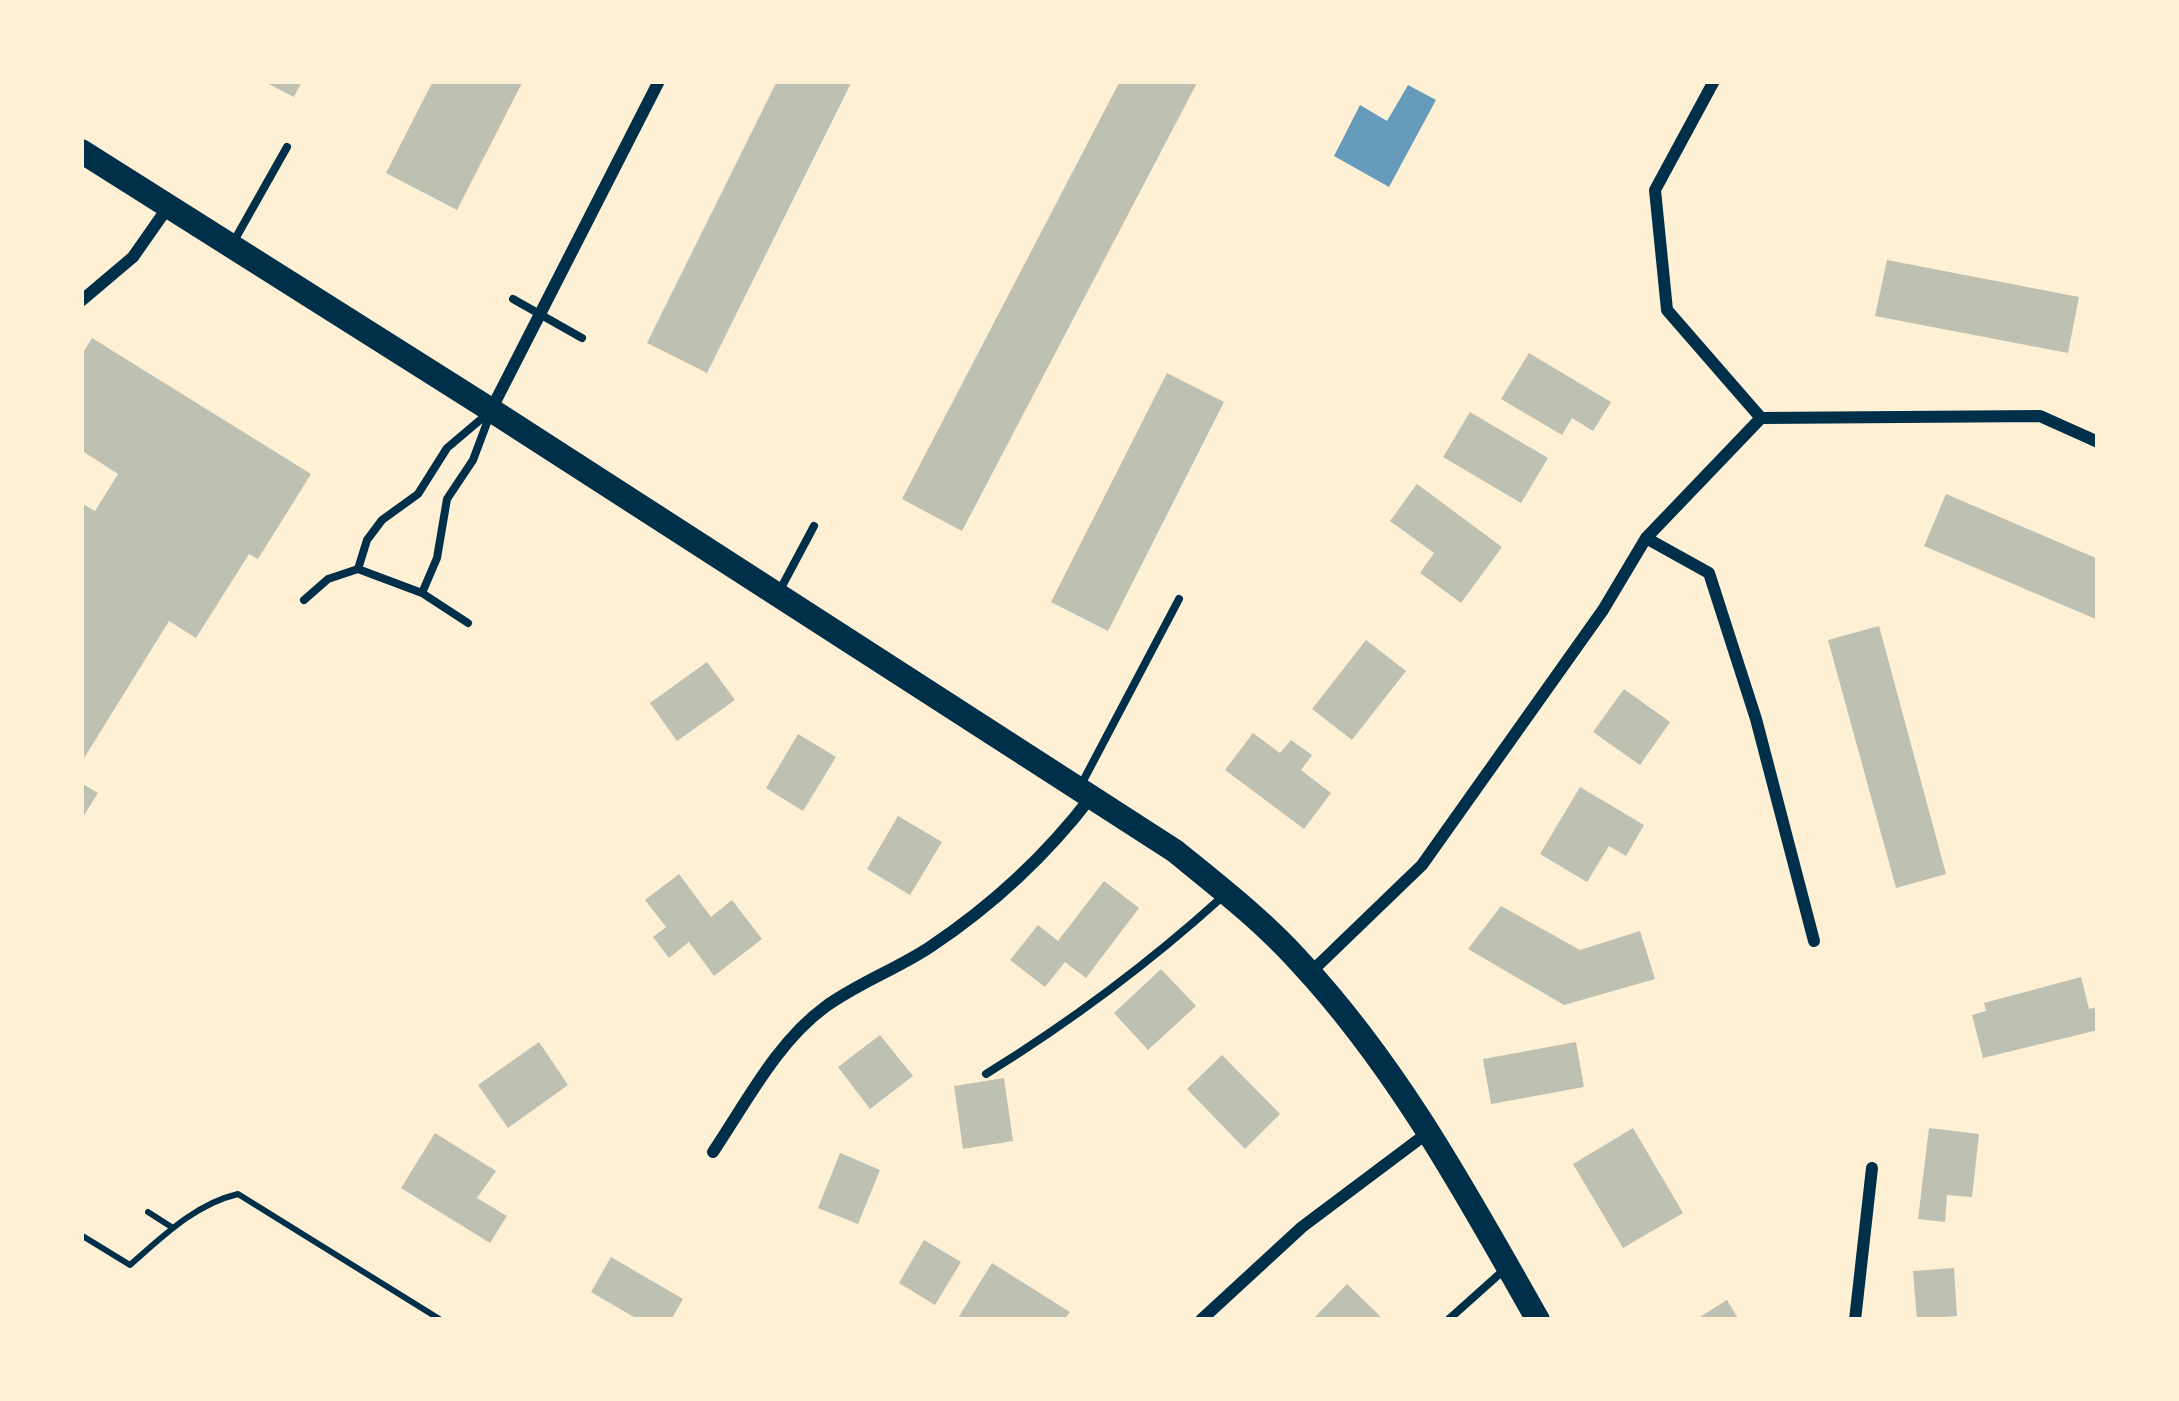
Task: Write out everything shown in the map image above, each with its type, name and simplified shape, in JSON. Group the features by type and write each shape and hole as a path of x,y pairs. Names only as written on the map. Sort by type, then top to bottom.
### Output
{"main road":[{"path":"81,152 1175,851 1226,892 1310,973 1372,1048 1430,1131 1538,1320"}],"street":[{"path":"491,410 659,81"},
{"path":"1714,81 1655,190 1667,310 1761,418"},
{"path":"81,301 133,257 168,207"},
{"path":"1310,973 1422,865 1603,610 1646,538 1761,418 2040,416 2098,442"},
{"path":"1646,538 1709,573 1756,719 1814,941"},
{"path":"713,1152 797,1032 824,1007 928,949 1012,886 1053,847 1085,793"},
{"path":"1201,1320 1302,1227 1430,1131"},
{"path":"1856,1320 1872,1168"}],"lane":[{"path":"230,248 287,147"},
{"path":"513,299 582,338"},
{"path":"358,568 367,540 382,520 418,494 446,448 491,410"},
{"path":"422,592 437,559 447,500 473,460 491,410"},
{"path":"778,595 814,526"},
{"path":"304,600 328,579 358,568 422,592 468,623"},
{"path":"1085,793 1179,598"},
{"path":"986,1074 1163,950 1226,892"},
{"path":"1448,1320 1508,1267"}],"path":[{"path":"81,1235 130,1265 172,1228 216,1199 238,1194 441,1320"},
{"path":"148,1212 172,1228"}],"water":[{"path":"1408,85 1436,100 1389,187 1334,156 1360,105 1387,121"}],"building":[{"path":"263,81 302,81 294,97"},
{"path":"433,81 523,81 457,210 386,173"},
{"path":"777,81 852,81 707,373 647,343"},
{"path":"1120,81 1198,81 962,531 902,499"},
{"path":"1887,260 2079,297 2068,353 1875,316"},
{"path":"92,338 311,474 258,559 249,554 196,638 169,621 81,763 81,503 95,511 118,474 81,450 81,356"},
{"path":"1529,353 1611,402 1593,431 1572,418 1562,435 1501,399"},
{"path":"1167,373 1224,402 1108,631 1051,602"},
{"path":"1470,412 1548,458 1521,503 1443,457"},
{"path":"1417,484 1502,547 1461,603 1420,573 1434,553 1390,521"},
{"path":"1946,494 2098,559 2098,620 1924,546"},
{"path":"1879,626 1946,874 1896,888 1828,640"},
{"path":"1366,640 1406,671 1352,740 1312,709"},
{"path":"707,662 735,700 677,741 650,703"},
{"path":"1624,689 1670,722 1640,765 1593,732"},
{"path":"1253,733 1280,753 1291,740 1312,755 1301,770 1331,793 1304,829 1225,770"},
{"path":"798,734 836,757 803,811 766,788"},
{"path":"81,783 98,793 81,820"},
{"path":"1580,787 1644,825 1626,856 1609,846 1587,882 1540,854"},
{"path":"898,816 942,842 910,895 867,869"},
{"path":"679,874 711,917 732,900 762,939 714,976 689,942 669,958 653,937 666,927 645,900"},
{"path":"1104,881 1139,908 1086,978 1065,962 1045,987 1010,960 1038,925 1058,941"},
{"path":"1501,906 1580,950 1640,931 1655,979 1564,1005 1468,949"},
{"path":"1161,969 1196,1006 1148,1050 1114,1013"},
{"path":"2081,977 2089,1009 2098,1007 2098,1030 1983,1058 1972,1015 1986,1011 1984,1003"},
{"path":"880,1035 913,1076 870,1109 838,1067"},
{"path":"539,1042 568,1085 508,1128 478,1085"},
{"path":"1576,1042 1584,1087 1491,1104 1483,1059"},
{"path":"1222,1055 1280,1114 1245,1149 1187,1089"},
{"path":"1004,1078 1013,1141 963,1149 954,1086"},
{"path":"1633,1128 1683,1213 1623,1248 1573,1164"},
{"path":"1929,1128 1979,1134 1972,1197 1947,1195 1945,1222 1918,1219"},
{"path":"435,1133 496,1171 477,1198 507,1216 490,1243 401,1188"},
{"path":"840,1153 880,1170 858,1224 818,1208"},
{"path":"924,1240 961,1262 935,1305 899,1283"},
{"path":"611,1257 683,1299 671,1320 639,1320 591,1292"},
{"path":"992,1263 1070,1312 1064,1320 958,1318"},
{"path":"1954,1268 1957,1316 1917,1319 1913,1271"},
{"path":"1347,1284 1384,1320 1312,1320"},
{"path":"1727,1300 1739,1320 1695,1320"}]}
